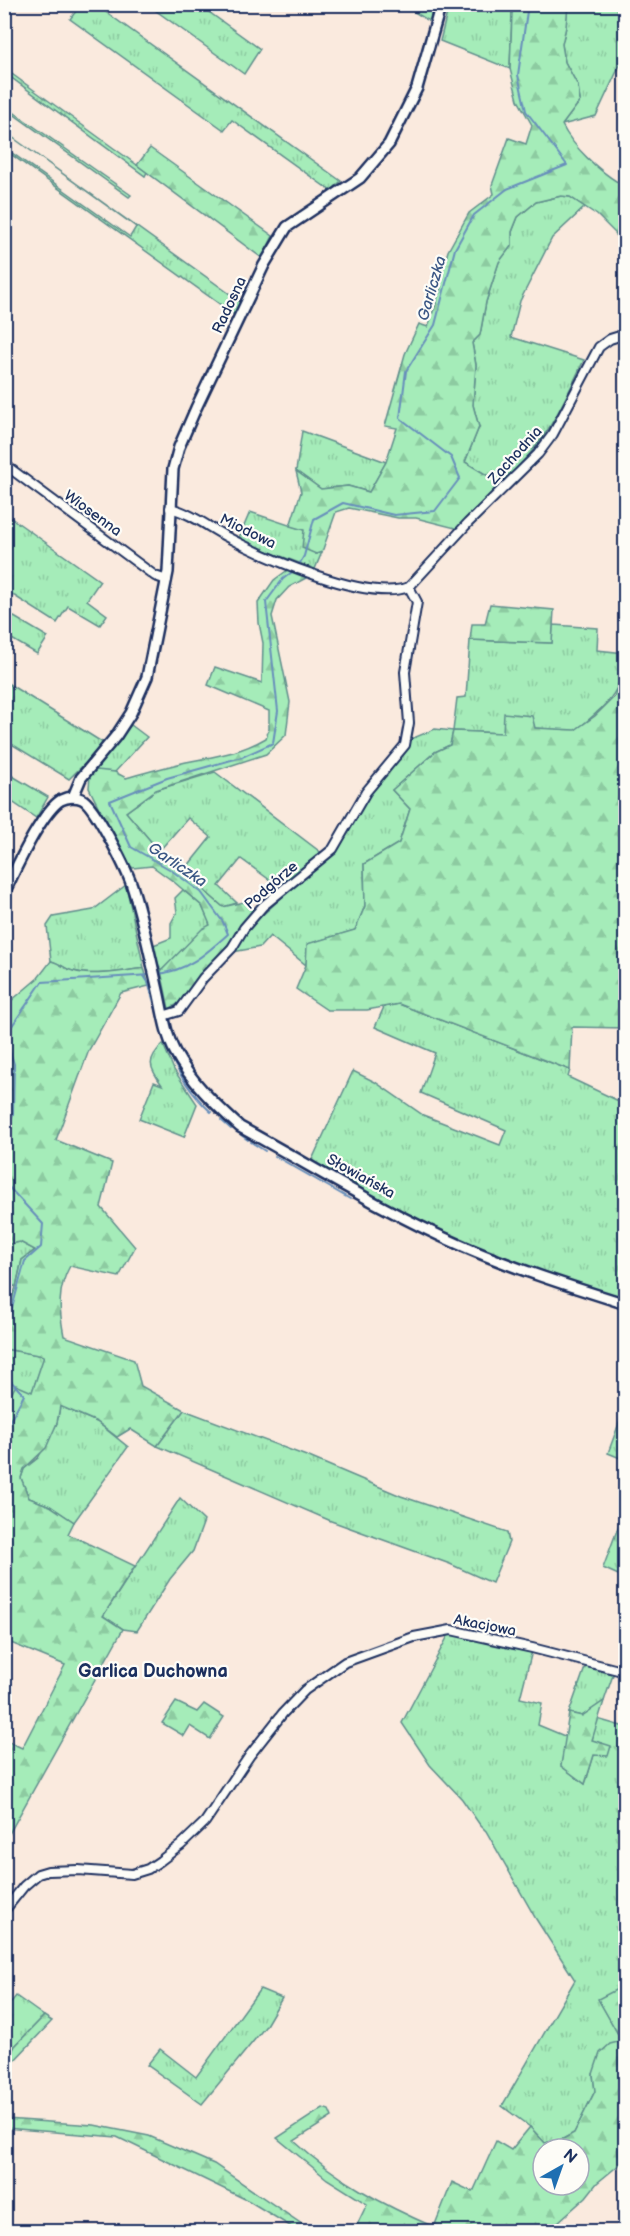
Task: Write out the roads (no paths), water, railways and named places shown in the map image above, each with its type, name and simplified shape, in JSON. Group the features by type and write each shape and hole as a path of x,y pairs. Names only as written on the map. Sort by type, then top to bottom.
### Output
{"street":[{"name":"Radosna","path":"73,797 81,778 116,736 131,713 149,672 167,580 173,469 179,447 264,265 287,227 360,178 388,144 417,88 441,4"},
{"name":"Zachodnia","path":"409,588 468,523 538,454 553,434 599,347 610,339 626,334"},
{"name":"Wiosenna","path":"4,464 155,576 167,580"},
{"name":"Miodowa","path":"170,508 194,518 245,547 316,575 348,585 376,590 400,591 409,588"},
{"name":"Podgórze","path":"163,1016 179,1011 203,978 232,948 244,928 263,906 333,849 366,792 405,745 408,732 408,696 405,672 417,602 409,588"},
{"path":"4,893 44,818 59,801 73,797"},
{"name":"Słowiańska","path":"73,797 82,799 91,806 133,888 163,1016 174,1051 202,1092 240,1127 413,1222 458,1244 535,1274 626,1304"},
{"name":"Akacjowa","path":"4,1911 24,1886 38,1874 78,1870 132,1874 148,1869 167,1856 205,1822 250,1755 283,1713 305,1690 341,1664 414,1637 451,1630 626,1672"}],"waterway":[{"name":"Garliczka","path":"300,563 314,519 343,503 394,515 435,511 460,478 451,457 400,418 406,371 435,325 455,249 474,215 507,189 567,165 526,111 518,75 528,4"},
{"name":"Garliczka","path":"156,974 177,970 204,954 228,934 223,922 201,892 171,870 131,847 110,801 167,778 242,757 273,743 278,711 266,602 283,579 292,572"},
{"name":"Garliczka","path":"4,1138 13,1114 14,1064 5,1036 42,982 150,975"},
{"path":"144,976 148,982 162,1030"},
{"path":"166,1046 185,1082 211,1112"},
{"path":"221,1120 231,1129"},
{"path":"241,1135 248,1140"},
{"path":"251,1142 265,1151"},
{"path":"275,1156 350,1199"},
{"name":"Garliczka","path":"4,1182 43,1224 41,1247 25,1261 4,1337"},
{"name":"Garliczka","path":"4,1374 24,1395 4,1432"}],"district":[{"name":"Garlica Duchowna","path":"153,1671"}]}
